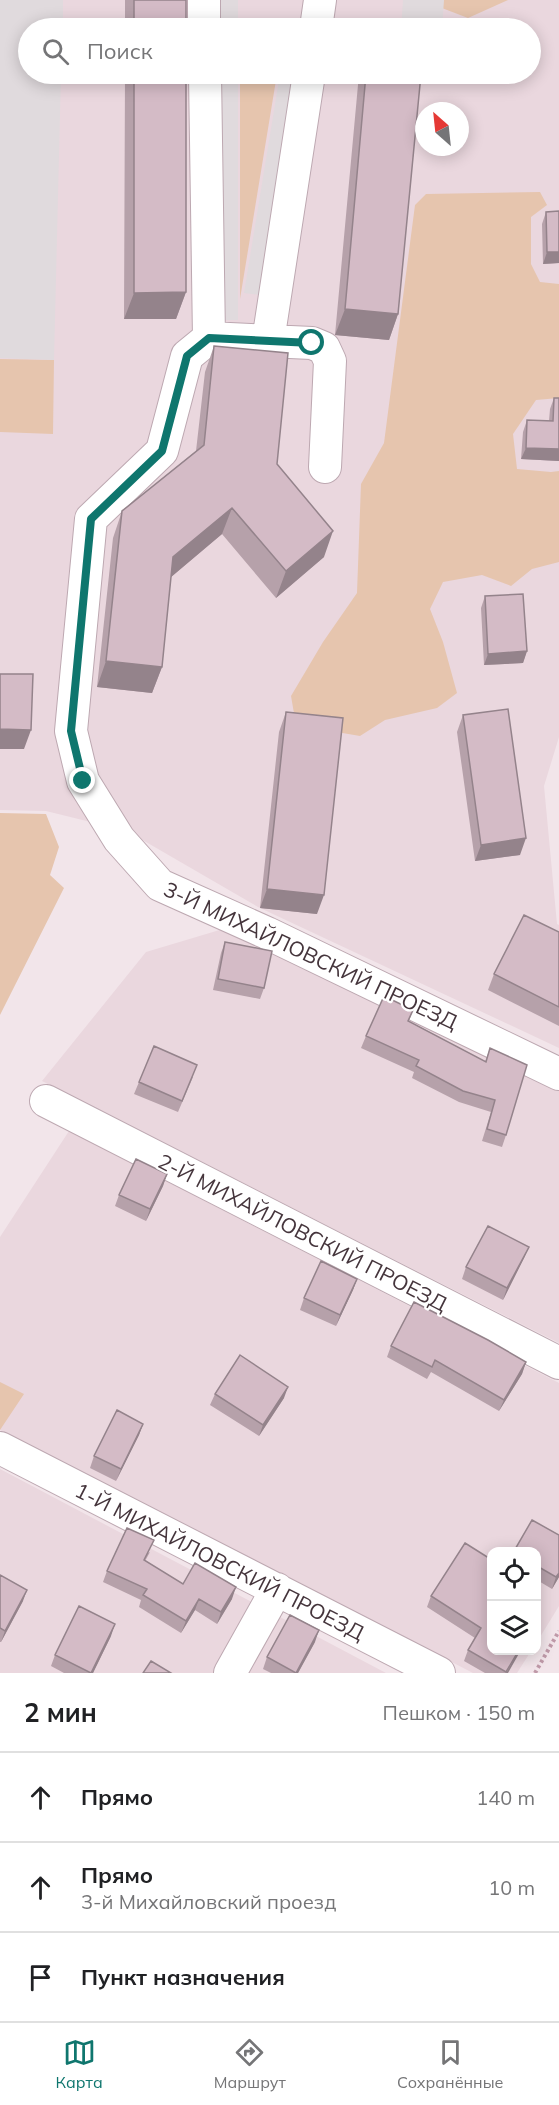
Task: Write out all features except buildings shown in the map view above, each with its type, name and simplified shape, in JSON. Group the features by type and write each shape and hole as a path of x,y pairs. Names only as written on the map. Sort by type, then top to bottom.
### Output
{"street":[{"path":"204,0 204,18"},
{"path":"317,18 320,0"},
{"path":"205,84 209,338 312,343 324,348 330,362 326,467"},
{"path":"267,341 307,84"},
{"name":"3-Й МИХАЙЛОВСКИЙ ПРОЕЗД","path":"209,338 187,356 162,451 91,519 71,731 83,781 119,839 160,885 267,933 559,1074"},
{"name":"2-Й МИХАЙЛОВСКИЙ ПРОЕЗД","path":"46,1101 559,1363"},
{"name":"1-Й МИХАЙЛОВСКИЙ ПРОЕЗД","path":"0,1448 439,1673"},
{"path":"230,1673 277,1589"}],"path":[{"path":"535,1673 559,1631"}],"shaded area":[{"path":"0,0 559,0 559,737 544,786 557,924 559,925 559,1048 258,907 127,831 46,811 0,810"},
{"path":"0,0 63,0 63,18 18,18 18,84 61,84 54,360 0,358"},
{"path":"218,0 238,0 238,18 218,18"},
{"path":"403,0 444,0 443,18 402,18"},
{"path":"432,0 508,0 468,18 434,5"},
{"path":"218,84 238,84 238,320 217,320"},
{"path":"240,84 275,84 240,299"},
{"path":"278,84 295,84 261,295 244,293"},
{"path":"540,192 547,205 531,217 531,264 540,282 559,284 559,398 536,400 513,434 517,469 559,471 559,562 532,569 511,586 482,575 443,582 430,609 443,642 457,693 437,708 385,720 360,736 296,725 291,696 323,642 357,593 361,484 384,443 415,205 426,194"},
{"path":"0,359 54,360 53,434 0,432"},
{"path":"0,813 46,814 59,847 50,875 64,888 0,1015"},
{"path":"233,926 559,1084 559,1343 42,1081 146,952"},
{"path":"69,1131 559,1383 559,1606 541,1635 541,1547 487,1547 487,1655 528,1655 517,1673 473,1673 0,1430 0,1237"},
{"path":"0,1382 24,1394 0,1430"},
{"path":"0,1469 386,1673 0,1673"}],"route":[{"path":"83,781 71,731 91,519 162,451 187,356 209,338 312,343"}]}
